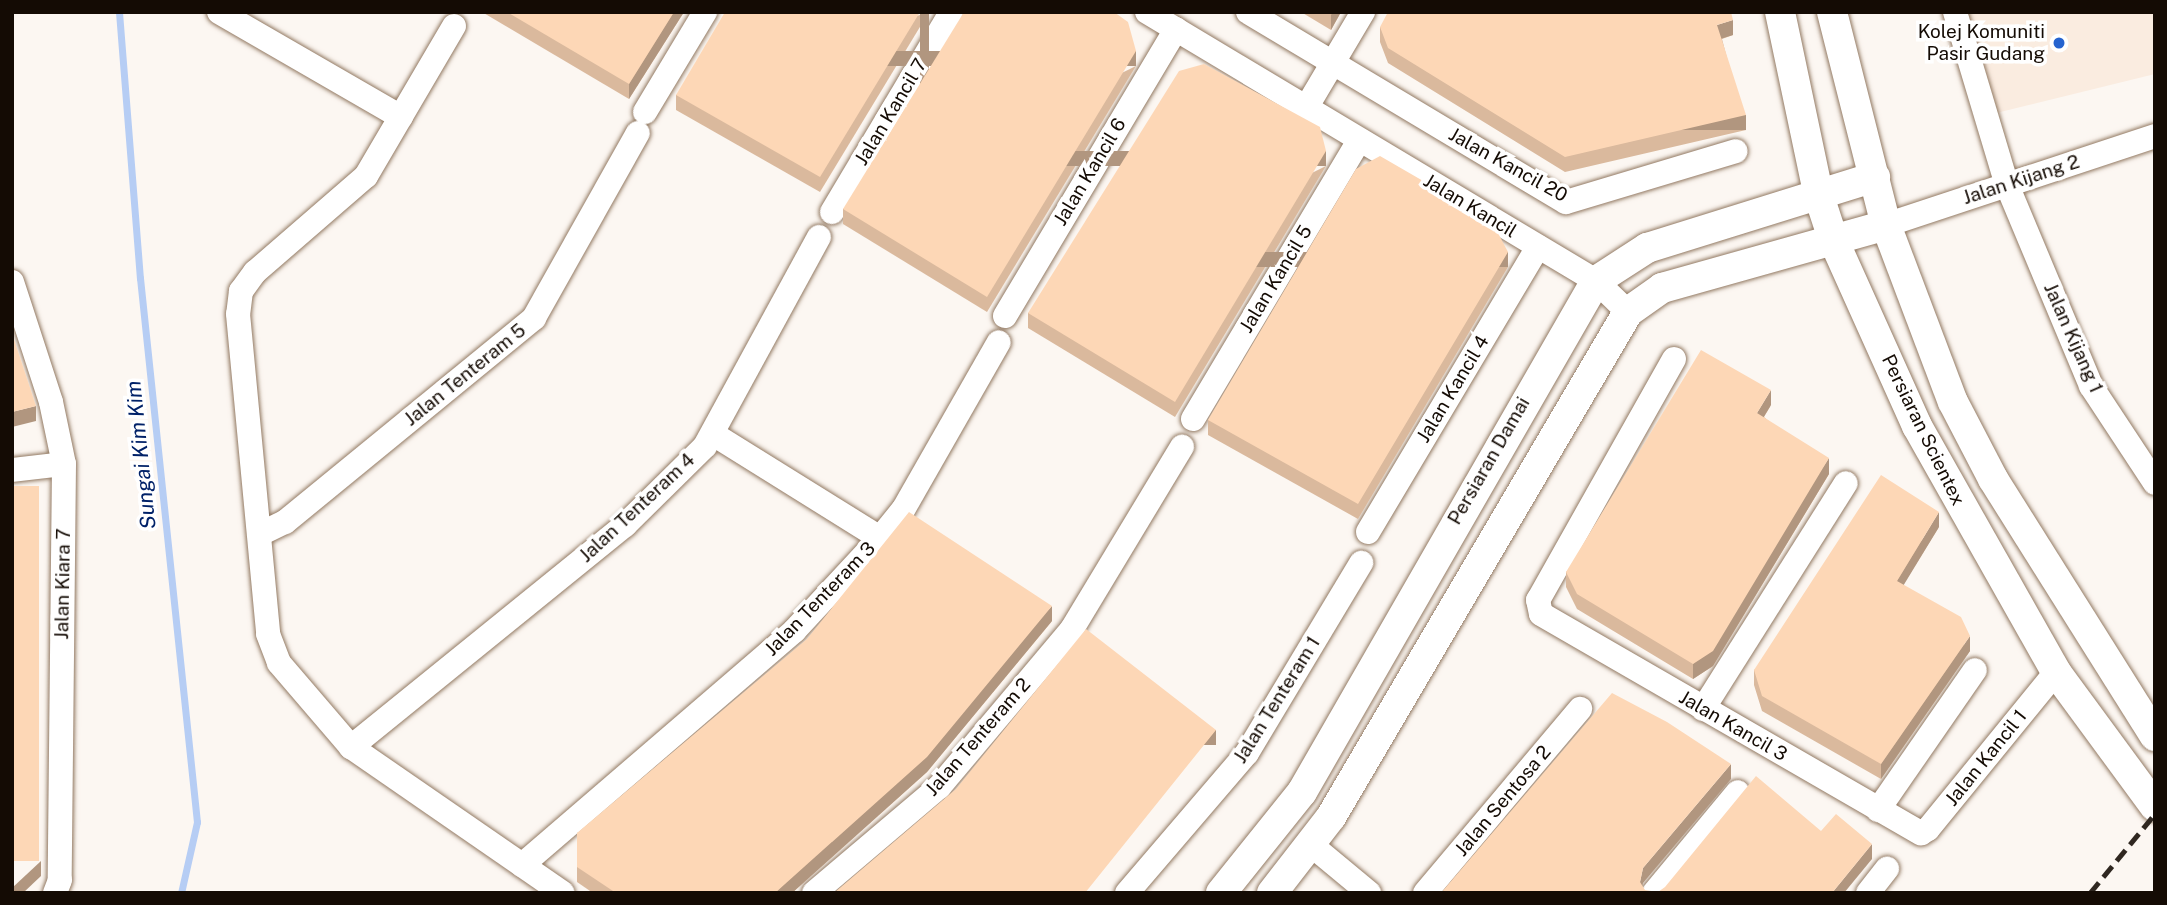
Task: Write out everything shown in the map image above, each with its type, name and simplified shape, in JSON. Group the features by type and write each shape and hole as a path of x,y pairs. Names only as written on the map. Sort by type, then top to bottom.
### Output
{"main road":[{"name":"Persiaran Scientex","path":"1780,12 1818,193 1833,239 1917,426 2056,671 2128,774 2155,807"},
{"name":"Persiaran Scientex","path":"1832,12 1886,225 1953,402 1993,479 2154,735"},
{"name":"Persiaran Damai","path":"1222,893 1302,792 1596,281 1647,248 1875,177"},
{"path":"1272,893 1331,817 1628,312 1662,288 1886,225"}],"street":[{"path":"219,12 401,117"},
{"name":"Jalan Tenteram 5","path":"260,534 285,522 534,318 705,12"},
{"name":"Jalan Kancil 7","path":"832,212 951,12"},
{"name":"Jalan Kancil","path":"1147,12 1596,281 1628,312"},
{"name":"Jalan Kancil 20","path":"1248,12 1566,202 1736,151"},
{"path":"1306,108 1363,12"},
{"name":"Jalan Kijang 1","path":"1955,12 2007,185 2091,386 2155,483"},
{"path":"454,26 366,176 255,272 241,291 238,314 268,634 279,663 351,747 563,893"},
{"name":"Jalan Kancil 6","path":"1005,316 1176,29"},
{"name":"Jalan Kijang 2","path":"1886,225 2155,136"},
{"name":"Jalan Kancil 5","path":"1193,419 1359,140"},
{"name":"Jalan Tenteram 4","path":"351,747 625,525 713,434 819,237"},
{"name":"Jalan Kancil 4","path":"1368,532 1538,247"},
{"name":"Jalan Kiara 7","path":"12,282 51,402 64,464 60,880 55,893"},
{"name":"Jalan Tenteram 3","path":"522,865 794,631 880,538 903,510 999,342"},
{"name":"Jalan Kancil 3","path":"1674,359 1538,600 1537,610 1910,829"},
{"path":"713,434 880,538"},
{"name":"Jalan Tenteram 2","path":"814,893 939,787 1072,629 1182,447"},
{"path":"12,470 64,464"},
{"path":"1703,709 1846,483"},
{"name":"Jalan Tenteram 1","path":"1127,893 1247,753 1361,563"},
{"path":"1878,810 1975,670"},
{"name":"Jalan Kancil 1","path":"1910,829 1920,833 1928,829 2056,671"},
{"name":"Jalan Sentosa 2","path":"1425,893 1580,709"},
{"path":"1654,893 1738,792"},
{"path":"1310,844 1369,893"},
{"path":"1868,893 1887,869"}],"shaded area":[{"name":"Kolej Komuniti Pasir Gudang","path":"1955,12 2155,12 2155,74 1984,116"}],"building":[{"path":"507,12 674,12 629,84"},
{"path":"725,12 920,12 820,177 676,95"},
{"path":"964,12 1114,12 1128,22 1136,51 987,297 843,209"},
{"path":"1388,12 1731,12 1733,20 1717,25 1746,115 1565,157 1388,48 1380,27"},
{"path":"1204,64 1320,127 1326,151 1175,402 1028,313 1179,71"},
{"path":"1380,156 1437,189 1434,195 1498,233 1508,252 1358,504 1208,420 1356,169"},
{"path":"12,333 36,406 12,412"},
{"path":"1701,350 1771,390 1757,413 1829,458 1713,651 1693,664 1577,594 1566,572"},
{"path":"1881,475 1939,512 1897,581 1961,617 1970,636 1881,764 1762,696 1754,670"},
{"path":"12,486 39,486 39,861 12,861"},
{"path":"909,512 1052,606 927,757 775,893 616,893 577,867 577,833 807,639"},
{"path":"1086,629 1216,730 1085,893 834,893 956,789"},
{"path":"1612,693 1667,722 1731,764 1643,868 1640,882 1645,890 1658,892 1665,887 1756,776 1821,831 1836,814 1872,844 1832,893 1441,893"}],"waterway":[{"name":"Sungai Kim Kim","path":"119,12 140,278 197,822 181,893"}],"railway":[{"path":"2090,893 2155,814"}],"place":[{"name":"Kolej Komuniti Pasir Gudang","path":"2059,43"}]}
